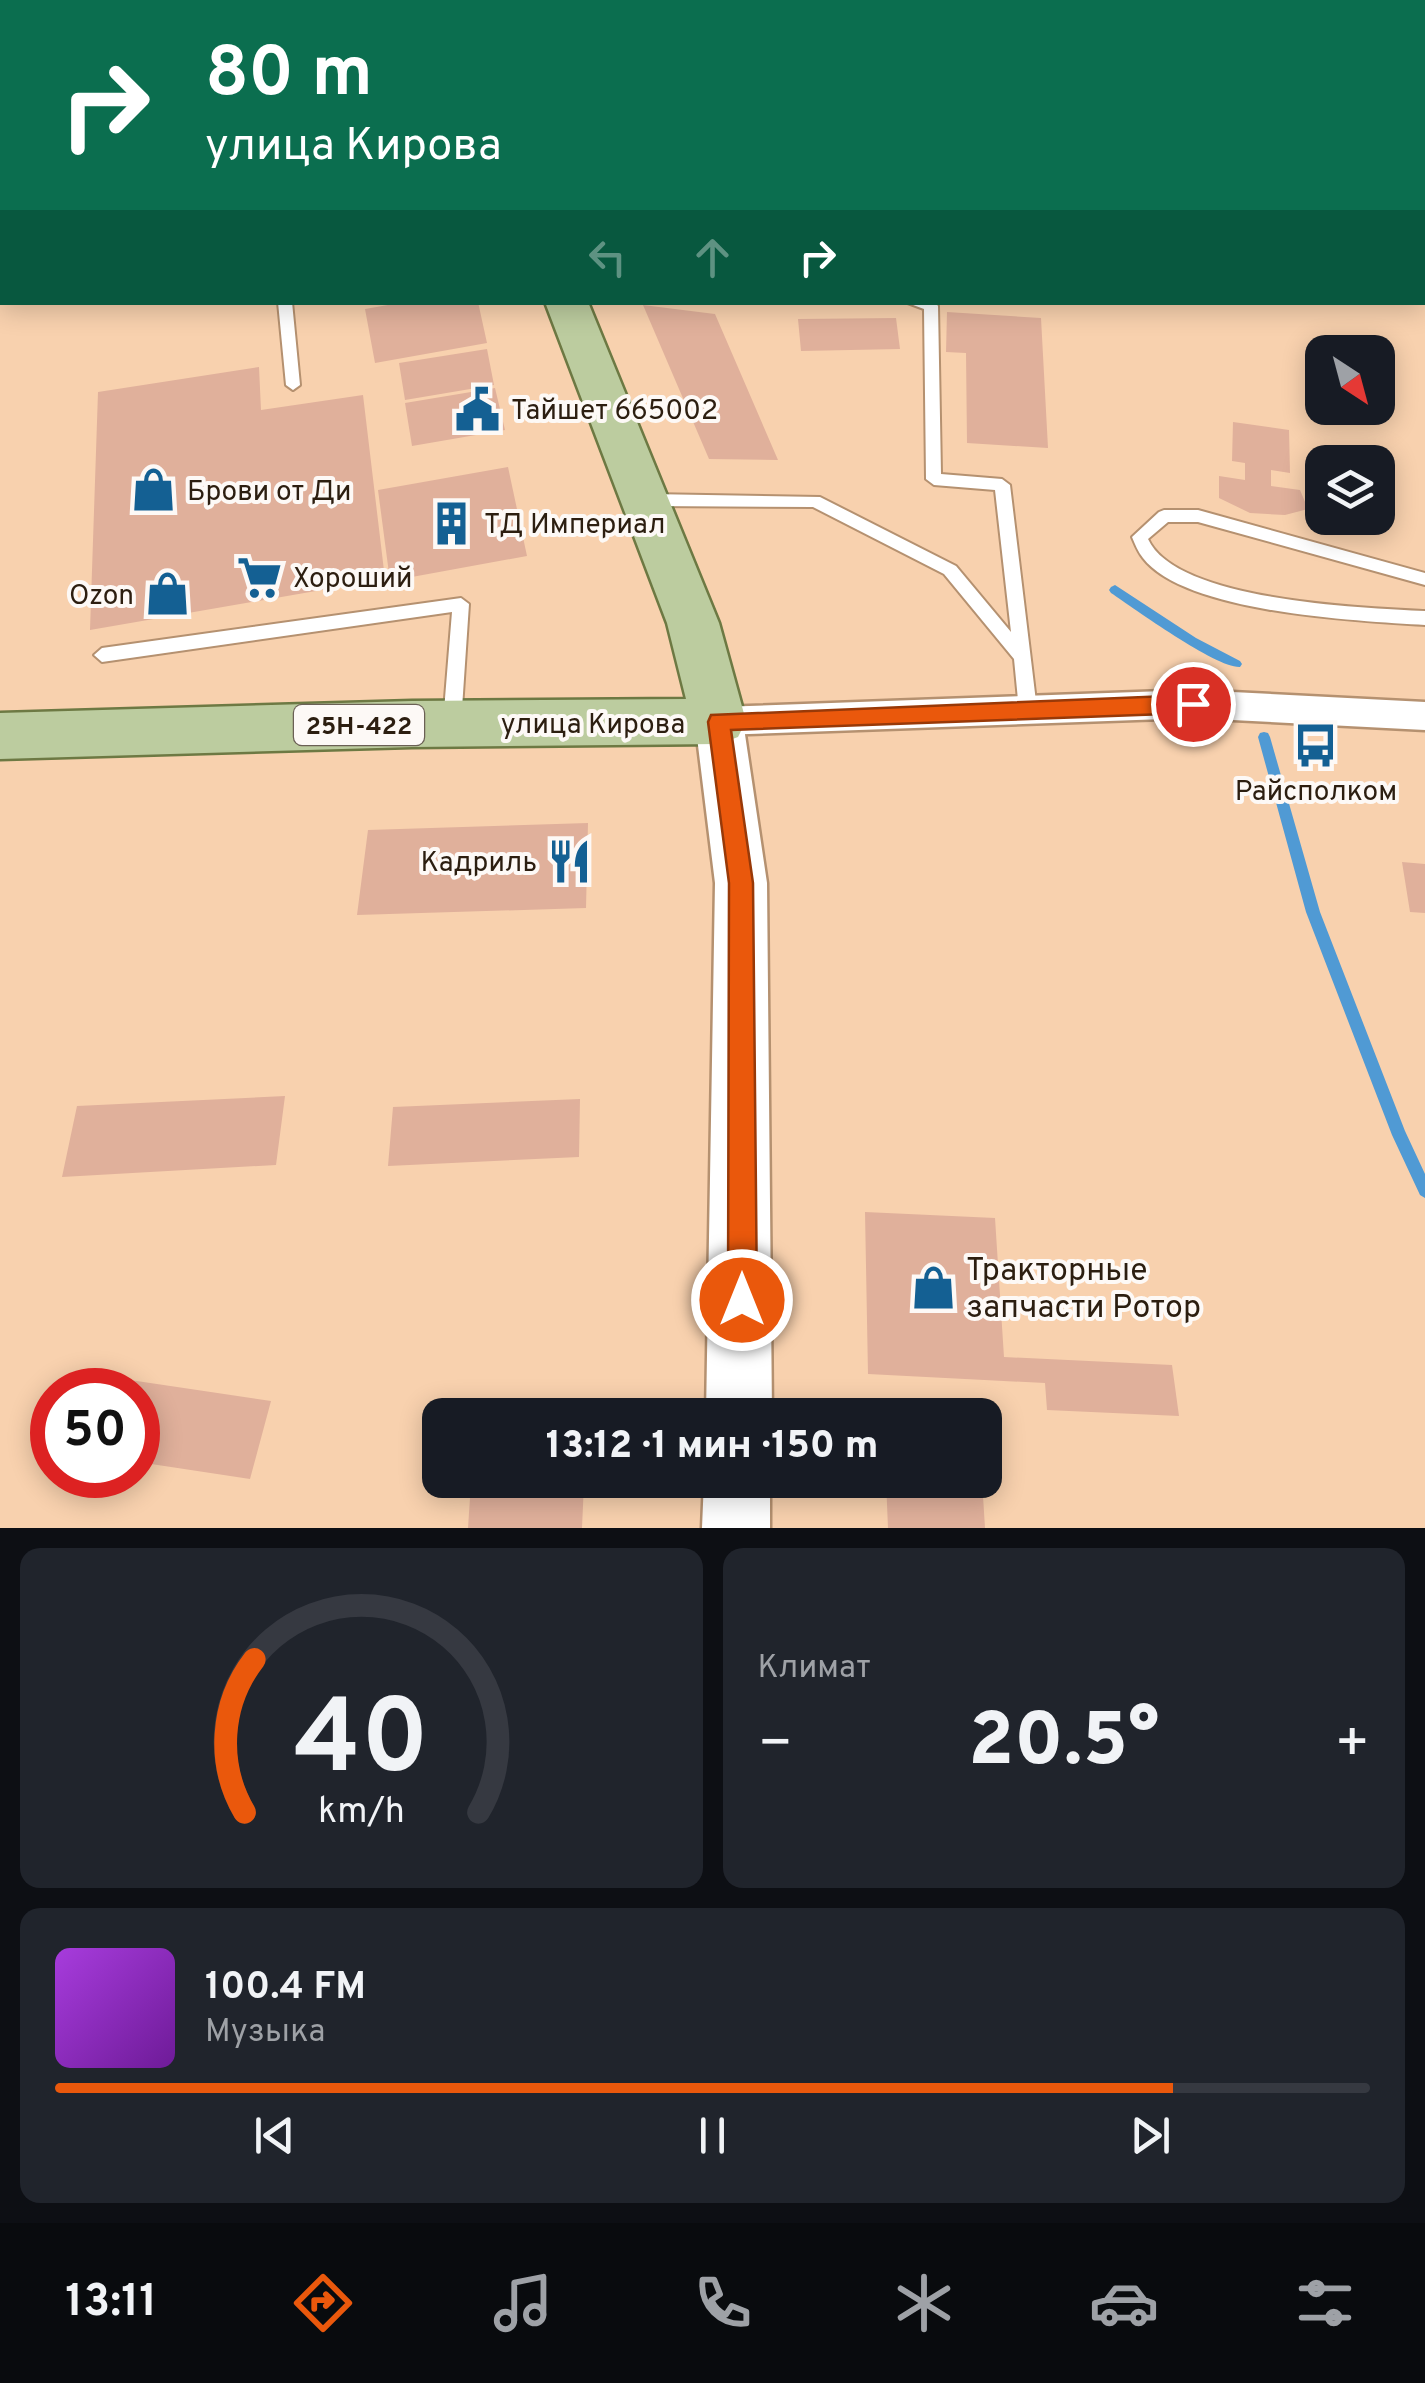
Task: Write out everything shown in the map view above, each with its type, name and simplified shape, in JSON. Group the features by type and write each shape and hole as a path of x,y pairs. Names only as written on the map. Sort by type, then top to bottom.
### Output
{"main road":[{"path":"567,305 693,623 719,722 741,883 739,1398"},
{"name":"улица Кирова","path":"0,736 452,724 719,722"},
{"path":"736,1528 737,1498"}],"street":[{"name":"улица Кирова","path":"719,722 1193,704 1425,716"}],"lane":[{"path":"285,305 293,384"},
{"path":"926,305 931,306 934,480 1002,485 1028,710"},
{"path":"644,500 815,501 950,570 1021,656"},
{"path":"1425,579 1198,516 1164,516 1140,538 1152,559 1204,588 1332,613 1425,618"},
{"path":"102,655 460,604 452,724"}],"building":[{"path":"388,305 479,305 487,343 375,363 365,309"},
{"path":"643,305 715,314 778,460 709,459"},
{"path":"947,312 1041,318 1048,448 967,443 966,353 946,352"},
{"path":"896,318 900,349 801,351 798,319"},
{"path":"487,349 494,385 405,400 399,363"},
{"path":"259,367 261,410 363,395 385,579 90,630 98,392"},
{"path":"495,388 505,430 412,446 405,403"},
{"path":"1233,422 1289,430 1290,473 1271,470 1271,486 1300,490 1305,510 1285,515 1250,513 1219,498 1219,476 1245,480 1245,463 1232,461"},
{"name":"ТД Империал","path":"508,467 527,556 390,581 378,490"},
{"path":"588,823 586,908 357,915 368,830"},
{"path":"1402,862 1425,864 1425,913 1410,912"},
{"path":"285,1096 276,1165 62,1177 77,1106"},
{"path":"580,1099 579,1157 388,1166 393,1107"},
{"name":"Тракторные запчасти Ротор","path":"865,1212 995,1218 1004,1357 1172,1365 1179,1416 1047,1410 1045,1383 868,1374"},
{"path":"160,1384 271,1401 250,1479 160,1465"},
{"path":"470,1498 583,1498 582,1528 468,1528"},
{"path":"887,1498 983,1498 985,1528 888,1528"}],"waterway":[{"path":"1115,590 1192,641 1236,664"},
{"path":"1264,737 1313,912 1399,1135 1425,1190"}],"place":[{"name":"Тайшет 665002","path":"478,409"},
{"name":"Брови от Ди","path":"154,490"},
{"name":"ТД Империал","path":"451,523"},
{"name":"Хороший","path":"260,577"},
{"name":"Ozon","path":"167,594"},
{"name":"Райсполком","path":"1316,745"},
{"name":"Кадриль","path":"570,861"},
{"name":"Тракторные запчасти Ротор","path":"933,1287"}],"route":[{"path":"742,1300 741,883 719,722 1193,704"}]}
